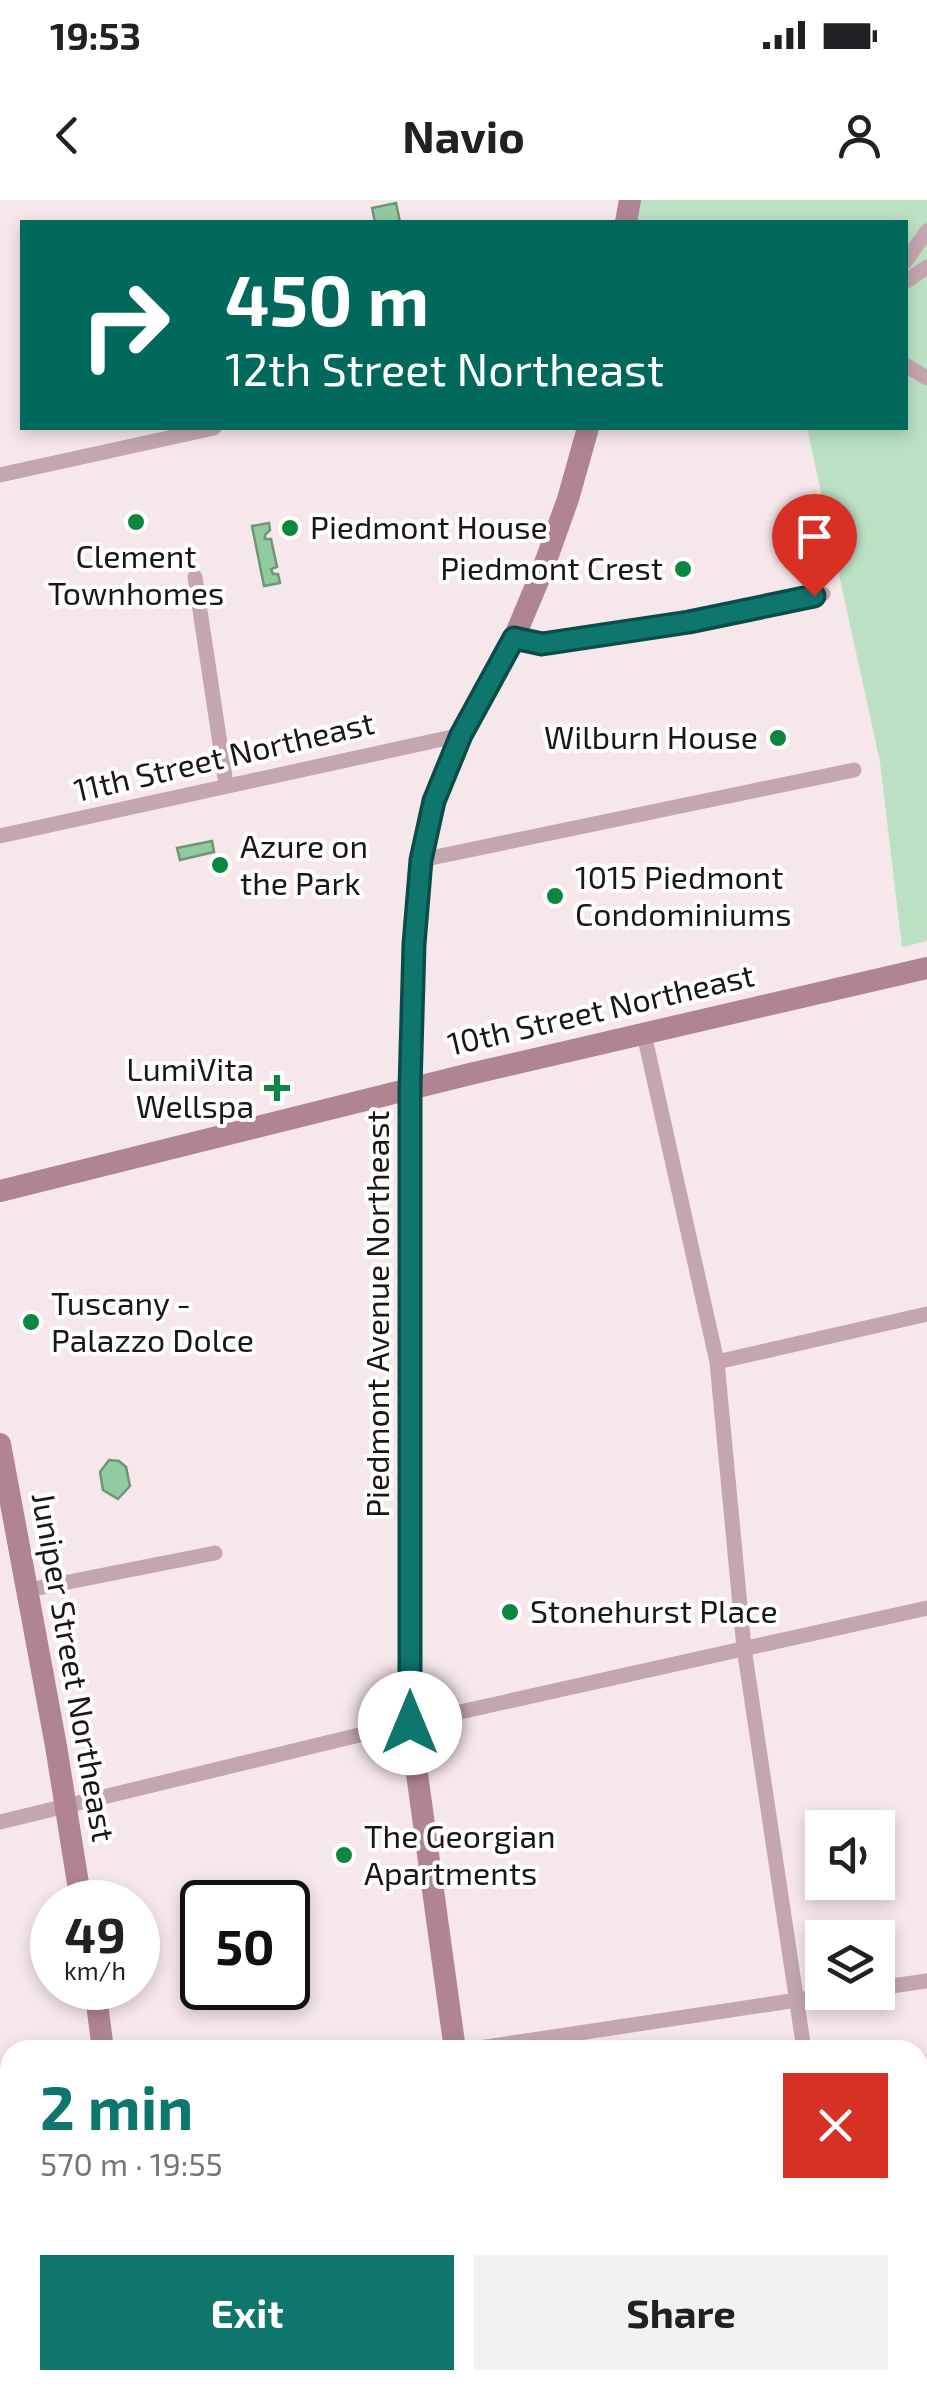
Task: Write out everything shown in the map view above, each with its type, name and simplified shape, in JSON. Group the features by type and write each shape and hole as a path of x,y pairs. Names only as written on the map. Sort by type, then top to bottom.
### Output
{"main road":[{"name":"Piedmont Avenue Northeast","path":"455,2040 410,1723 410,1088 414,944 421,860 434,801 461,735 514,638 562,515 587,430"},
{"name":"10th Street Northeast","path":"0,1191 410,1088 927,968"},
{"name":"Juniper Street Northeast","path":"0,1444 5,1497 28,1590 78,1880"},
{"path":"98,2010 102,2040"}],"street":[{"path":"908,258 927,231"},
{"path":"0,474 205,430"},
{"path":"195,577 226,784"},
{"path":"514,638 542,644 689,622 823,594"},
{"name":"11th Street Northeast","path":"0,836 461,735"},
{"path":"421,860 854,770"},
{"path":"644,1034 717,1362 744,1648 802,2040"},
{"path":"717,1362 927,1314"},
{"path":"28,1590 215,1552"},
{"path":"0,1822 410,1723 927,1608"},
{"path":"895,1986 927,1981"},
{"path":"533,2040 805,2000"}],"shaded area":[{"path":"636,200 927,200 927,941 902,947 880,762 807,430 908,430 908,220 635,220"},
{"path":"396,203 400,220 375,220 372,208"},
{"path":"269,523 265,539 271,539 277,567 271,569 278,574 280,583 264,586 252,526"},
{"path":"212,841 214,852 180,860 177,848"},
{"path":"109,1460 126,1467 130,1486 118,1499 103,1490 100,1472"}],"place":[{"name":"Clement Townhomes","path":"136,522"},
{"name":"Piedmont House","path":"290,528"},
{"name":"Piedmont Crest","path":"683,569"},
{"name":"Wilburn House","path":"778,738"},
{"name":"Azure on the Park","path":"220,865"},
{"name":"1015 Piedmont Condominiums","path":"555,896"},
{"name":"LumiVita Wellspa","path":"277,1088"},
{"name":"Tuscany - Palazzo Dolce","path":"31,1322"},
{"name":"Stonehurst Place","path":"510,1612"},
{"name":"The Georgian Apartments","path":"344,1855"}],"route":[{"path":"410,1723 410,1088 414,942 422,851 434,801 461,735 514,638 542,644 689,622 814,596"}]}
